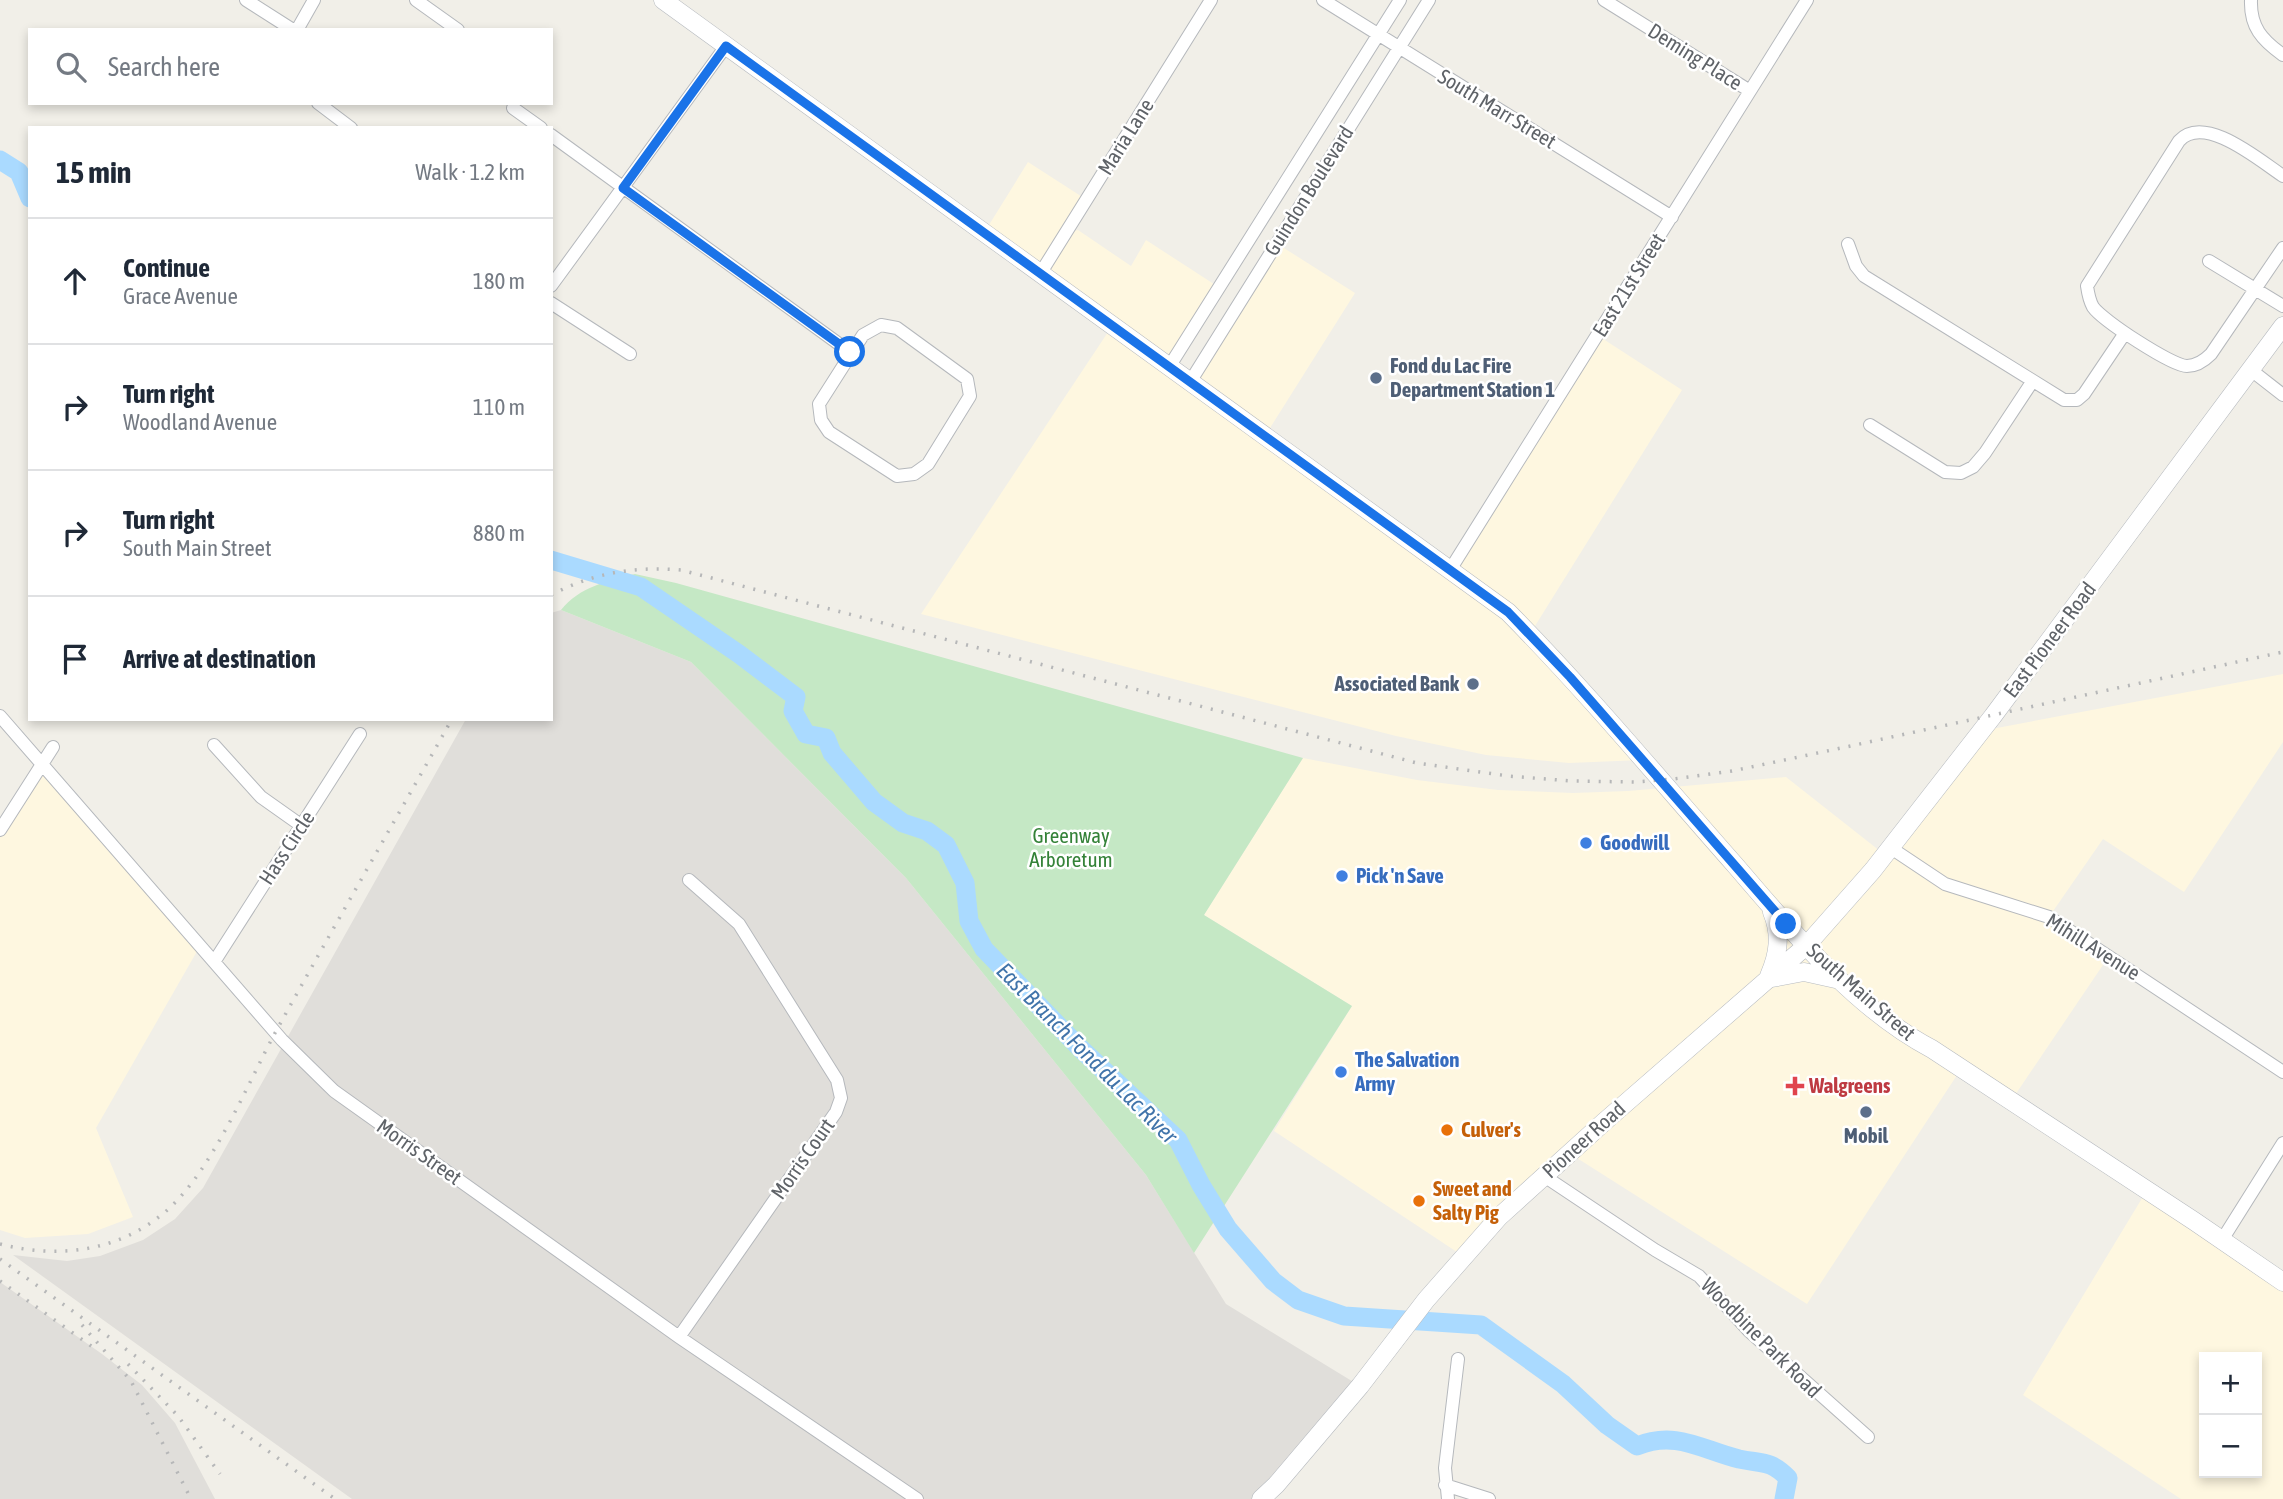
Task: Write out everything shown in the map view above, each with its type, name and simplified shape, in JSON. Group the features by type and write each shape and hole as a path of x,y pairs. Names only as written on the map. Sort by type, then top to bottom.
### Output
{"main road":[{"name":"South Main Street","path":"663,0 1508,612 1539,643 1806,946 1844,982 1913,1039 2283,1282"},
{"name":"East Pioneer Road","path":"1806,946 1891,848 2283,326"},
{"path":"1768,979 1777,954 1779,934 1769,904"},
{"name":"Pioneer Road","path":"1261,1499 1273,1492 1426,1300 1488,1228 1806,946"},
{"path":"1768,979 1814,972 1844,982"}],"street":[{"path":"246,0 292,28"},
{"path":"296,28 314,0"},
{"path":"416,0 455,28"},
{"name":"Maria Lane","path":"1040,274 1211,0"},
{"name":"South Marr Street","path":"1323,0 1671,216"},
{"name":"Guindon Boulevard","path":"1169,367 1400,0"},
{"name":"Guindon Boulevard","path":"1190,382 1429,0"},
{"name":"Deming Place","path":"1604,0 1750,91"},
{"name":"East 21st Street","path":"1450,570 1807,0"},
{"path":"2251,0 2256,30 2264,41 2283,55"},
{"path":"553,283 726,46"},
{"path":"321,105 348,126"},
{"path":"513,107 538,126"},
{"path":"2283,176 2247,152 2211,133 2192,132 2181,139 2087,286 2089,299 2096,310 2125,333 2176,364 2199,364 2211,354 2283,248"},
{"path":"553,136 850,352"},
{"path":"1848,244 1856,266 1864,276 2061,399 2070,401 2080,398 2125,333"},
{"path":"2209,261 2283,306"},
{"path":"553,304 630,354"},
{"path":"881,325 897,328 967,379 970,396 928,464 914,474 897,476 829,432 821,420 819,404 850,352 863,335 881,325"},
{"path":"2251,370 2283,395"},
{"path":"1870,425 1945,472 1961,473 1973,467 1986,453 2032,382"},
{"name":"Morris Street","path":"0,716 307,1067 334,1091 679,1337 917,1499"},
{"name":"Hass Circle","path":"214,962 360,734"},
{"path":"214,745 261,797 302,825"},
{"path":"0,830 53,747"},
{"name":"Mihill Avenue","path":"1891,848 1945,884 2049,917 2283,1072"},
{"name":"Morris Court","path":"679,1337 836,1112 841,1098 837,1080 739,924 689,880"},
{"path":"2222,1240 2283,1143"},
{"name":"Woodbine Park Road","path":"1544,1176 1699,1276 1749,1331 1868,1437"},
{"path":"1448,1499 1445,1468 1458,1359"},
{"path":"1445,1485 1489,1499"}],"shaded area":[{"path":"1028,162 1087,200 1067,232 1078,230 1131,266 1146,240 1220,288 1170,367 1189,382 1276,243 1355,293 1265,436 1450,570 1597,335 1682,390 1530,634 1642,760 1569,763 1486,755 1396,736 921,614 1112,326 984,233"},
{"path":"561,610 691,662 906,878 1146,1175 1226,1304 1360,1386 1261,1499 352,1499 13,1255 67,1261 100,1256 143,1240 175,1219 203,1188 465,721 553,721 553,612"},
{"path":"2283,674 2283,742 2184,892 2103,839 2049,917 2109,956 2011,1101 1961,1069 1807,1304 1569,1153 1463,1256 1274,1131 1352,1006 1204,915 1303,758 1417,780 1498,790 1573,793 1628,791 1786,777 1885,855 1981,731"},
{"path":"43,765 200,946 96,1128 133,1217 88,1234 25,1238 0,1230 0,830"},
{"path":"2147,1190 2283,1282 2283,1499 2181,1499 2023,1395"},
{"path":"0,1282 142,1385 175,1423 215,1499 0,1499"}],"green space":[{"name":"Greenway Arboretum","path":"635,574 676,583 1303,758 1204,915 1352,1006 1194,1253 1146,1175 906,878 691,662 561,610 585,590"}],"waterway":[{"name":"East Branch Fond du Lac River","path":"0,160 19,172 28,193"},
{"name":"East Branch Fond du Lac River","path":"553,561 641,587 739,654 796,697 793,711 806,734 826,738 832,753 874,802 903,823 927,831 946,845 965,883 969,921 984,949 1080,1048 1178,1140 1228,1229 1273,1281 1298,1300 1344,1316 1481,1325 1563,1384 1607,1425 1637,1446 1664,1440 1677,1441 1739,1459 1771,1465 1788,1478 1784,1499"}],"railway":[{"path":"553,594 598,576 630,570 681,570 1417,763 1508,776 1571,781 1635,782 1732,771 2283,652"},
{"path":"0,1244 43,1251 86,1249 107,1244 147,1225 182,1195 198,1175 226,1128 275,1033 451,721"},
{"path":"0,1259 335,1499"},
{"path":"0,1281 94,1348"},
{"path":"82,1325 131,1381 191,1499"},
{"path":"128,1364 178,1416 220,1474"}],"place":[{"name":"Fond du Lac Fire Department Station 1","path":"1376,378"},
{"name":"Associated Bank","path":"1473,684"},
{"name":"Goodwill","path":"1586,843"},
{"name":"Pick 'n Save","path":"1342,876"},
{"name":"The Salvation Army","path":"1341,1072"},
{"name":"Walgreens","path":"1795,1086"},
{"name":"Mobil","path":"1866,1112"},
{"name":"Culver's","path":"1447,1130"},
{"name":"Sweet and Salty Pig","path":"1419,1201"}],"route":[{"path":"850,352 623,188 726,46 1508,612 1570,677 1786,924"}]}
